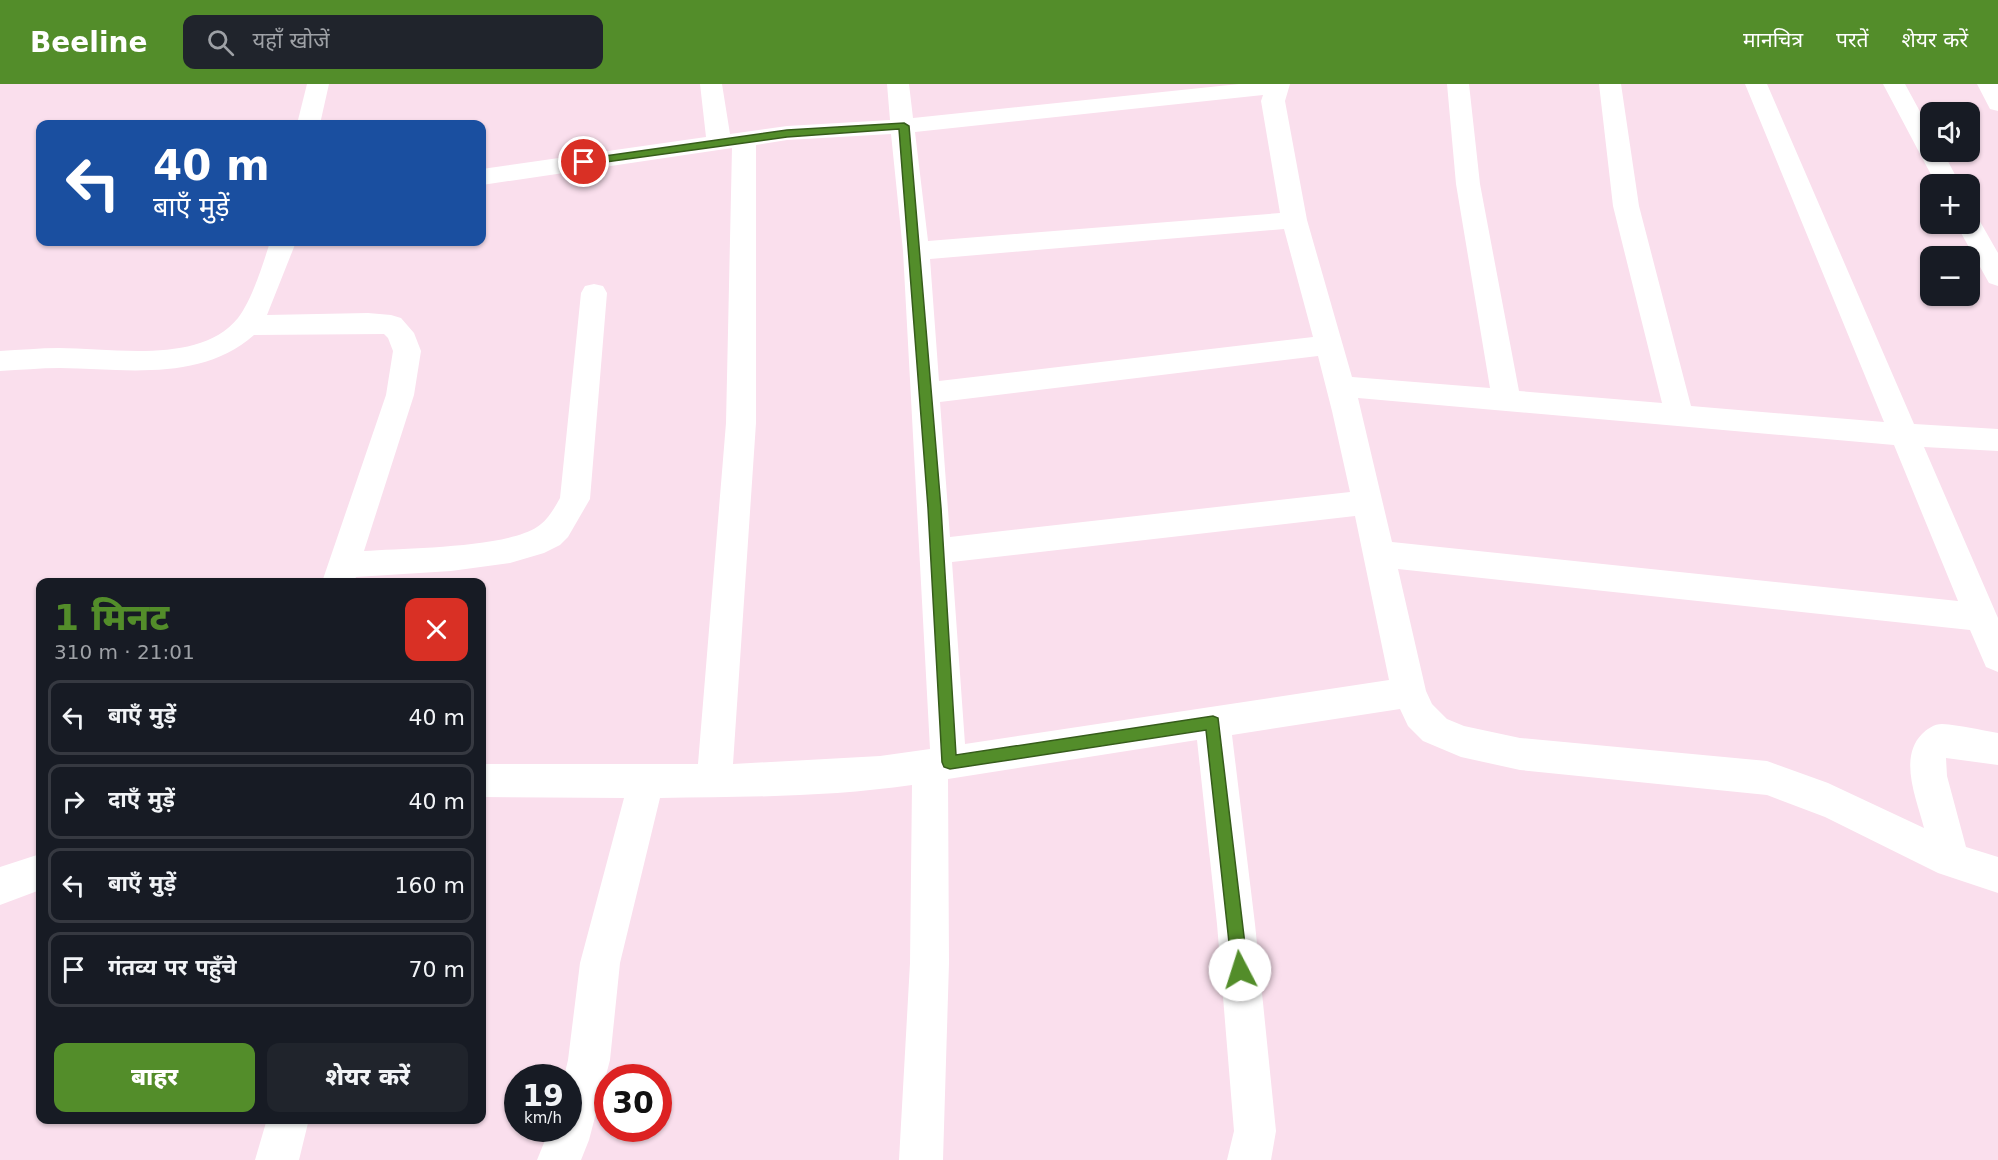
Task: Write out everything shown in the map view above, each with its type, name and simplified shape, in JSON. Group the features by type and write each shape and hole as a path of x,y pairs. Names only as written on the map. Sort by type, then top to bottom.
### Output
{"street":[{"path":"310,120 318,84"},
{"path":"711,84 731,142 744,310 741,423 714,782"},
{"path":"898,84 916,251 937,551 940,764 932,892 928,1059 921,1160"},
{"path":"1458,84 1468,184 1508,401"},
{"path":"1610,84 1626,206 1679,415"},
{"path":"1756,84 1998,657"},
{"path":"1894,84 1943,174"},
{"path":"1988,84 1998,105"},
{"path":"486,176 817,131 904,126 1277,86 1274,101 1294,220 1340,386 1409,692 1420,715 1435,730 1461,741 1521,754 1767,778 1836,802 1952,860 1998,875"},
{"path":"916,251 1294,220"},
{"path":"1974,234 1998,277"},
{"path":"0,361 59,358 150,362 182,357 212,348 233,338 248,325 281,246"},
{"path":"248,325 368,323 391,325 400,333 407,351 400,395 341,573 493,554 528,546 548,536 565,518 575,499 594,293"},
{"path":"925,393 1329,345"},
{"path":"1340,386 1905,435 1998,440"},
{"path":"937,551 1367,502"},
{"path":"1379,554 1981,617"},
{"path":"486,780 714,782 800,780 880,773 1409,692"},
{"path":"1213,723 1236,924 1255,1131 1249,1160"},
{"path":"1952,860 1929,776 1928,752 1940,741 1998,749"},
{"path":"559,1160 568,1140 589,1060 600,963 646,782"},
{"path":"0,885 36,873"},
{"path":"277,1160 287,1124"}],"route":[{"path":"584,162 787,134 904,126 916,251 950,762 1213,723 1240,970"}]}
